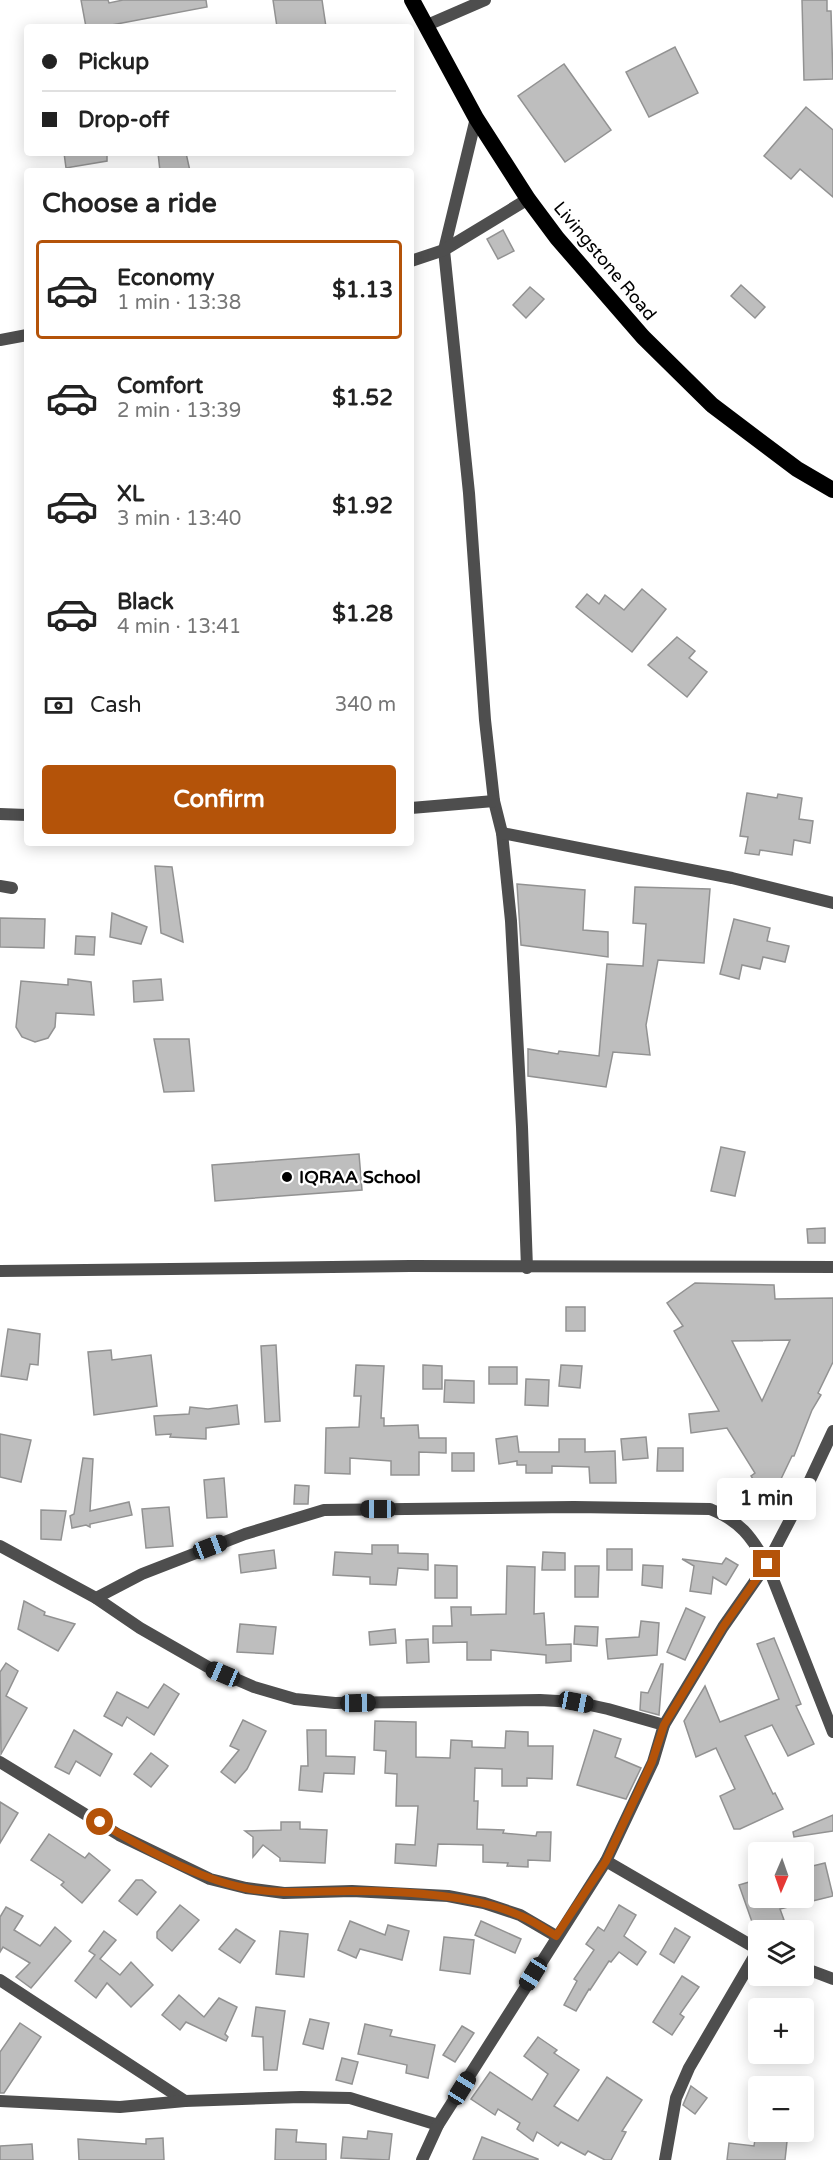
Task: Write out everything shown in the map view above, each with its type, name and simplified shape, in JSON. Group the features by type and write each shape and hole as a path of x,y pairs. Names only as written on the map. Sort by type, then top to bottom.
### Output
{"highway":[{"name":"Livingstone Road","path":"412,0 476,118 528,199 557,237 643,337 712,405 797,468 833,490"}],"street":[{"path":"425,26 485,0"},
{"path":"476,118 444,250 469,493 485,720 494,801 502,832 512,921 527,1268"},
{"path":"414,260 444,250 528,199"},
{"path":"0,340 24,336"},
{"path":"414,808 494,801"},
{"path":"0,814 24,815"},
{"path":"502,832 732,878 833,903"},
{"path":"0,1270 410,1266 833,1267"},
{"path":"422,2160 438,2125 556,1936 606,1861 652,1762 664,1725 723,1627 767,1564 833,1431"},
{"path":"96,1598 142,1574 245,1533 324,1510 562,1507 710,1509 728,1516 756,1543 767,1564 833,1732"},
{"path":"0,1546 96,1598 140,1628 208,1667 254,1687 295,1699 335,1703 540,1700 576,1702 664,1725"},
{"path":"0,1762 119,1835 210,1879 246,1888 284,1893 352,1891 448,1896 484,1903 520,1915 556,1936"},
{"path":"606,1861 748,1944"},
{"path":"665,2160 676,2098 689,2068 748,1969"},
{"path":"814,1972 833,1979"},
{"path":"0,1980 185,2101"},
{"path":"0,2101 120,2107 185,2101 301,2097 350,2098 438,2125"}],"building":[{"path":"81,0 108,0 109,3 123,0 206,0 207,7 117,24 85,24"},
{"path":"273,0 322,0 326,24 277,24"},
{"path":"802,0 827,0 827,11 831,11 833,79 804,80"},
{"path":"675,47 698,93 649,117 626,72"},
{"path":"564,64 611,130 565,162 518,96"},
{"path":"806,107 833,130 833,197 800,169 791,179 764,156"},
{"path":"64,156 107,156 107,161 66,168"},
{"path":"158,156 187,156 189,168 160,168"},
{"path":"503,230 514,251 498,259 487,239"},
{"path":"741,285 765,307 755,318 731,296"},
{"path":"530,287 544,299 526,318 513,305"},
{"path":"642,589 666,609 632,652 576,607 587,594 599,604 605,595 624,610"},
{"path":"677,637 695,651 689,658 707,672 687,697 648,665"},
{"path":"747,793 777,798 778,794 802,798 799,819 813,821 810,843 794,840 792,855 760,850 759,855 745,853 748,837 740,836"},
{"path":"155,866 172,867 183,942 161,933"},
{"path":"517,884 585,890 583,930 608,932 608,957 521,945"},
{"path":"635,887 710,889 704,963 658,960 646,1025 650,1055 613,1052 606,1087 528,1076 528,1049 558,1054 559,1051 599,1056 607,964 643,966 646,924 633,923"},
{"path":"112,913 147,927 141,944 110,937"},
{"path":"0,918 45,919 44,948 0,947"},
{"path":"734,919 770,928 767,941 789,946 785,962 763,957 760,969 742,965 739,979 720,974"},
{"path":"76,936 95,937 94,955 75,954"},
{"path":"68,979 91,982 94,1015 56,1013 55,1027 48,1038 35,1042 22,1037 16,1027 21,981 68,985"},
{"path":"161,979 163,1000 134,1002 133,981"},
{"path":"154,1039 189,1039 194,1091 164,1092"},
{"path":"721,1147 745,1152 735,1196 711,1191"},
{"name":"IQRAA School","path":"359,1154 362,1190 215,1201 212,1165"},
{"path":"825,1228 825,1243 808,1243 807,1229"},
{"path":"695,1283 774,1285 775,1299 833,1298 833,1362 818,1393 821,1395 812,1410 794,1456 780,1481 762,1493 751,1476 755,1473 727,1428 691,1433 689,1414 719,1411 674,1331 683,1326 667,1303","holes":["790,1340 762,1401 732,1341"]},
{"path":"566,1307 585,1307 585,1331 566,1331"},
{"path":"8,1329 40,1334 38,1365 30,1364 27,1380 1,1376"},
{"path":"276,1345 280,1421 265,1422 261,1346"},
{"path":"111,1350 112,1360 151,1355 157,1406 94,1415 88,1352"},
{"path":"356,1365 384,1366 381,1418 384,1418 384,1426 418,1425 419,1438 446,1438 446,1453 419,1452 419,1475 391,1475 391,1461 350,1458 350,1474 325,1473 326,1428 359,1427 361,1396 354,1396"},
{"path":"423,1365 442,1366 442,1389 423,1389"},
{"path":"561,1365 582,1366 580,1388 559,1386"},
{"path":"489,1367 517,1367 517,1384 489,1384"},
{"path":"526,1379 549,1380 548,1406 525,1405"},
{"path":"445,1380 474,1381 474,1403 444,1402"},
{"path":"237,1405 239,1424 206,1428 206,1439 170,1437 171,1434 156,1435 154,1416 189,1414 190,1407 208,1409"},
{"path":"0,1434 31,1440 21,1482 0,1477"},
{"path":"517,1436 519,1452 559,1452 559,1439 585,1439 585,1452 615,1451 616,1483 590,1483 589,1467 552,1466 552,1473 526,1473 526,1465 517,1465 517,1461 499,1464 496,1439"},
{"path":"646,1437 648,1458 623,1460 621,1439"},
{"path":"658,1448 683,1448 683,1471 657,1471"},
{"path":"452,1453 474,1453 474,1471 452,1471"},
{"path":"83,1458 93,1459 90,1511 129,1502 132,1515 90,1524 90,1527 86,1525 72,1528 70,1516 74,1514"},
{"path":"224,1478 227,1517 207,1518 204,1480"},
{"path":"295,1485 309,1486 308,1504 294,1504"},
{"path":"169,1507 173,1546 146,1548 142,1509"},
{"path":"41,1510 66,1511 61,1540 41,1539"},
{"path":"372,1545 398,1545 398,1553 428,1554 428,1570 398,1568 396,1585 370,1584 370,1577 333,1575 335,1552 372,1554"},
{"path":"607,1549 632,1549 632,1570 607,1570"},
{"path":"274,1550 276,1568 241,1573 239,1555"},
{"path":"543,1552 565,1553 565,1570 542,1570"},
{"path":"726,1558 738,1565 726,1585 713,1577 711,1594 690,1591 694,1566 682,1559 722,1564"},
{"path":"435,1565 457,1566 457,1598 435,1598"},
{"path":"643,1565 663,1566 662,1588 642,1585"},
{"path":"507,1566 535,1567 534,1614 544,1613 546,1645 571,1644 571,1661 546,1663 546,1655 491,1650 491,1660 467,1660 467,1642 433,1643 433,1626 452,1626 451,1607 471,1607 471,1615 506,1614"},
{"path":"575,1566 599,1566 598,1597 575,1597"},
{"path":"24,1601 45,1612 44,1615 75,1624 58,1651 18,1629"},
{"path":"686,1608 705,1617 685,1660 667,1652"},
{"path":"641,1621 659,1623 657,1655 608,1659 606,1639 639,1637"},
{"path":"240,1624 276,1627 273,1654 237,1652"},
{"path":"575,1626 598,1627 597,1646 574,1644"},
{"path":"395,1629 396,1643 370,1645 369,1632"},
{"path":"774,1638 801,1704 796,1706 814,1744 788,1756 772,1725 745,1736 773,1794 775,1793 783,1809 740,1829 734,1829 720,1796 735,1789 716,1748 696,1757 684,1721 705,1686 720,1722 779,1699 757,1644"},
{"path":"428,1639 429,1662 407,1663 406,1640"},
{"path":"6,1663 18,1671 6,1696 27,1708 1,1754 0,1672"},
{"path":"663,1664 659,1715 640,1710 641,1692 648,1693"},
{"path":"164,1684 179,1694 154,1735 127,1717 122,1726 104,1716 117,1692 148,1708"},
{"path":"243,1720 266,1731 247,1769 235,1783 221,1772 239,1750 230,1746"},
{"path":"375,1721 416,1722 416,1757 450,1758 451,1740 472,1741 472,1747 505,1748 506,1731 528,1732 528,1746 553,1746 552,1779 527,1778 527,1786 502,1786 502,1769 475,1768 474,1801 478,1801 477,1829 504,1830 503,1833 536,1836 537,1832 551,1832 550,1861 528,1860 528,1867 507,1866 508,1863 483,1862 483,1845 438,1844 436,1866 395,1863 396,1844 415,1845 418,1806 396,1806 397,1774 385,1773 386,1751 374,1750"},
{"path":"74,1730 112,1754 100,1776 76,1761 69,1774 55,1767"},
{"path":"307,1730 326,1730 326,1756 355,1757 354,1774 324,1773 322,1792 299,1790 301,1766 308,1766"},
{"path":"594,1730 621,1739 615,1757 641,1768 626,1799 577,1785"},
{"path":"151,1753 168,1766 151,1787 134,1774"},
{"path":"0,1802 18,1813 0,1843"},
{"path":"833,1815 833,1831 794,1837 793,1832"},
{"path":"281,1822 300,1822 300,1829 327,1830 325,1863 280,1861 280,1858 263,1845 253,1857 253,1837 245,1831 281,1830"},
{"path":"49,1834 85,1858 89,1853 110,1870 82,1903 61,1885 64,1882 31,1860"},
{"path":"825,1863 833,1896 814,1901 814,1866"},
{"path":"136,1880 142,1880 156,1892 137,1915 119,1901"},
{"path":"748,1882 748,1908 784,1908 780,1909 784,1920 751,1920 739,1885"},
{"path":"180,1905 199,1920 172,1951 157,1938 157,1932"},
{"path":"619,1905 636,1915 624,1936 646,1952 637,1965 619,1952 611,1962 609,1961 576,2011 564,2005 577,1981 574,1979 594,1950 586,1944 598,1927 604,1931"},
{"path":"6,1907 23,1916 14,1930 40,1946 55,1927 71,1941 31,1988 16,1977 30,1963 3,1947 0,1952 0,1917"},
{"path":"350,1921 385,1935 388,1925 409,1931 402,1960 360,1949 356,1958 338,1950"},
{"path":"481,1921 521,1939 515,1953 475,1935"},
{"path":"675,1928 690,1937 674,1963 660,1954"},
{"path":"236,1929 255,1941 240,1963 219,1949"},
{"path":"104,1931 116,1940 100,1959 120,1975 131,1962 153,1985 131,2007 107,1983 96,1998 75,1981 95,1955 89,1951"},
{"path":"280,1931 308,1934 304,1977 276,1974"},
{"path":"444,1937 474,1940 470,1974 440,1970"},
{"path":"682,1976 699,1987 680,2014 684,2017 672,2035 653,2022"},
{"path":"179,1995 204,2017 219,1998 237,2007 225,2034 228,2037 226,2041 186,2022 180,2030 162,2015"},
{"path":"256,2007 285,2011 277,2070 264,2070 263,2037 252,2036"},
{"path":"310,2019 329,2023 323,2049 303,2044"},
{"path":"20,2023 41,2037 4,2093 0,2093 0,2052"},
{"path":"365,2024 392,2030 390,2036 435,2045 428,2078 406,2073 407,2065 358,2054"},
{"path":"462,2026 474,2033 455,2062 443,2055"},
{"path":"538,2037 557,2050 554,2053 579,2070 554,2106 578,2121 607,2077 642,2100 622,2131 626,2132 611,2160 605,2160 588,2151 585,2155 561,2142 558,2146 537,2132 533,2141 517,2129 520,2123 498,2109 495,2115 471,2099 490,2072 532,2100 548,2074 524,2056"},
{"path":"342,2058 358,2062 352,2084 336,2080"},
{"path":"691,2086 707,2098 695,2114 683,2105"},
{"path":"276,2129 297,2130 296,2142 326,2144 326,2160 275,2160"},
{"path":"368,2131 392,2134 389,2160 341,2158 343,2137 367,2139"},
{"path":"482,2137 538,2159 538,2160 473,2160"},
{"path":"163,2138 164,2160 79,2160 78,2139 146,2144 146,2139"},
{"path":"755,2142 787,2142 785,2160 727,2160 729,2143 754,2146"},
{"path":"32,2144 33,2160 0,2160 0,2146"}],"place":[{"name":"IQRAA School","path":"287,1177"}],"route":[{"path":"100,1822 119,1835 210,1879 246,1888 284,1893 352,1891 448,1896 484,1903 520,1915 556,1936 606,1861 652,1762 664,1725 723,1627 767,1564"}]}
